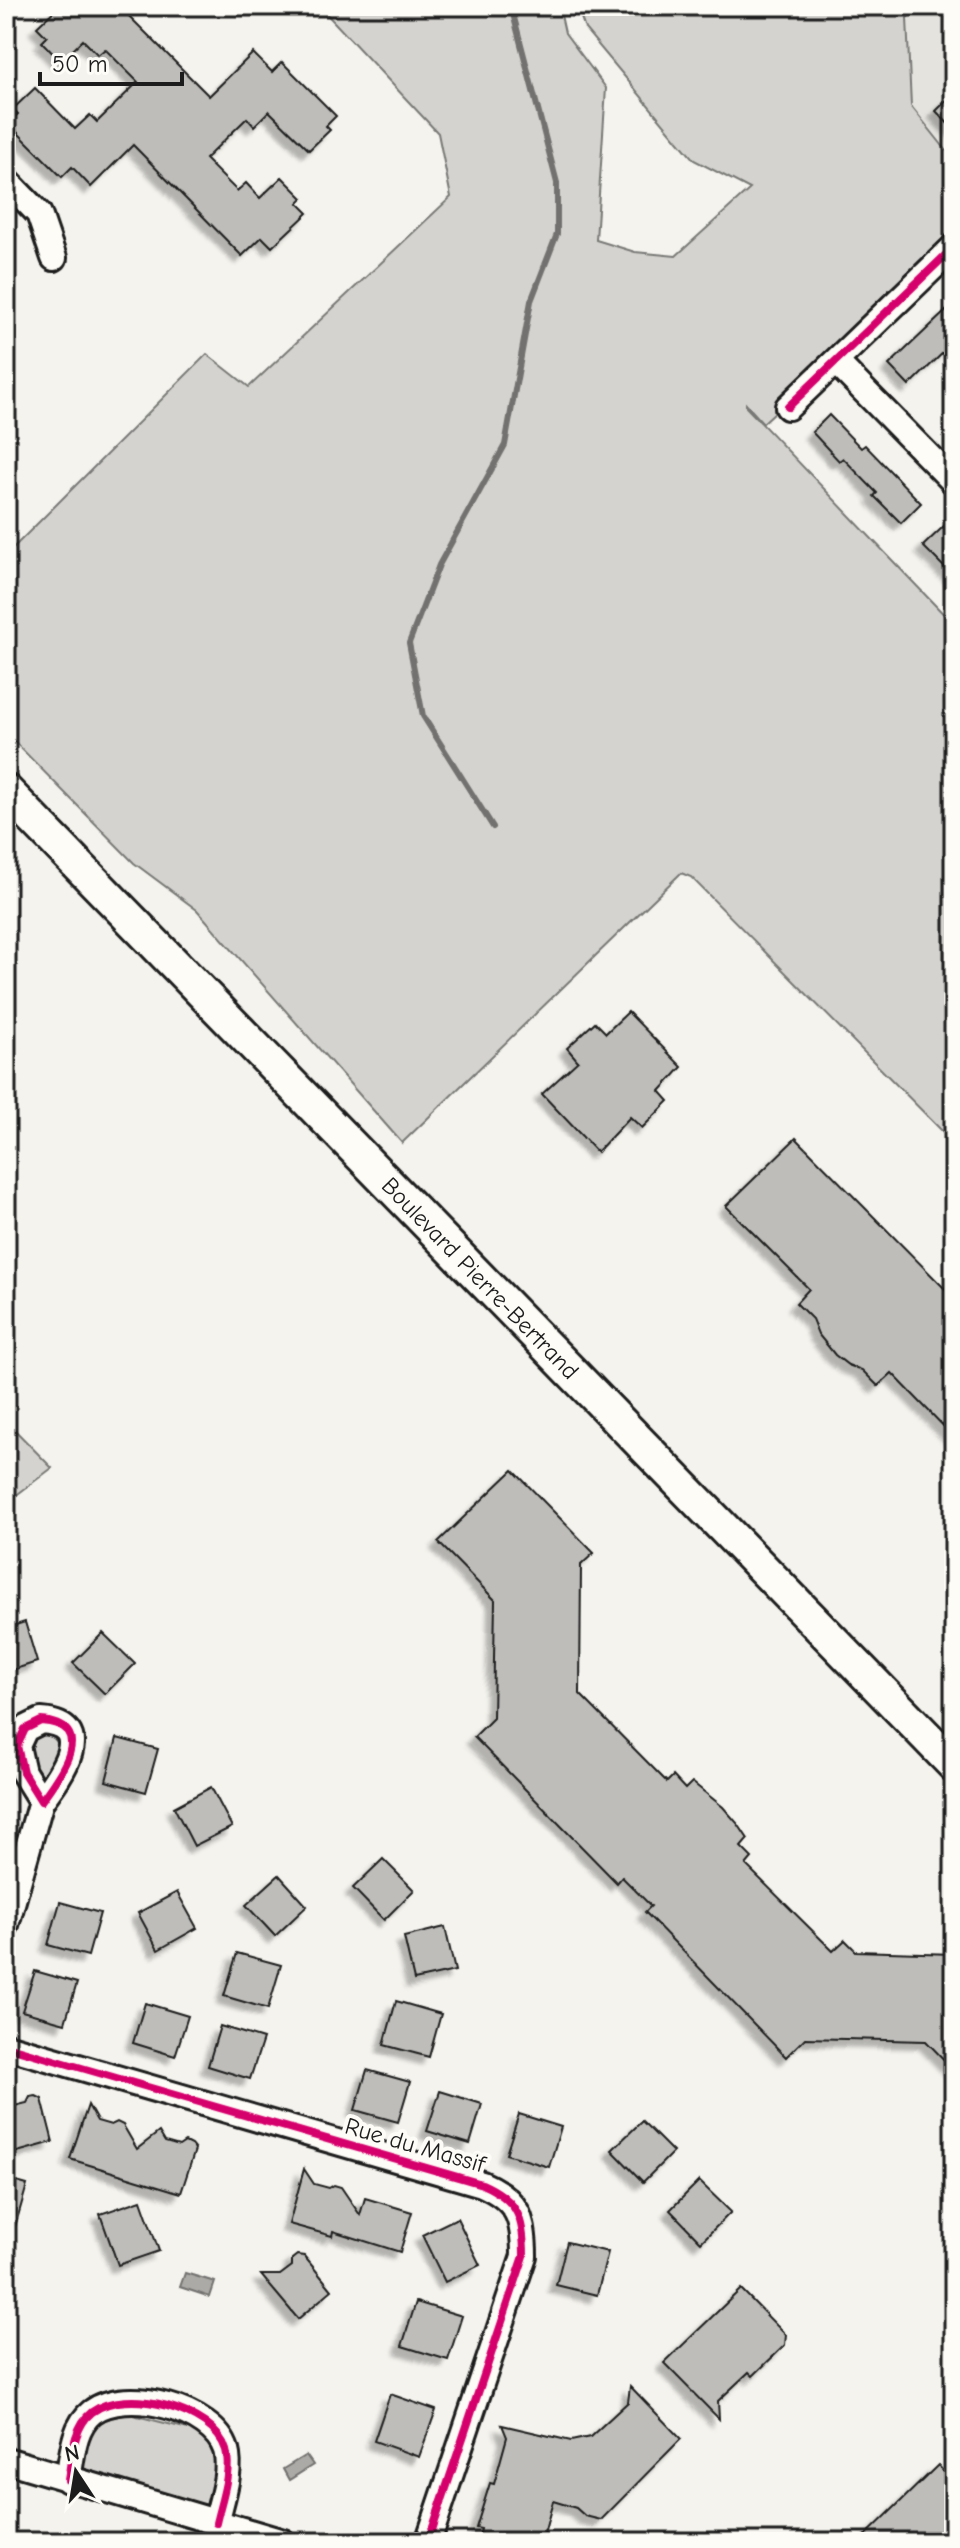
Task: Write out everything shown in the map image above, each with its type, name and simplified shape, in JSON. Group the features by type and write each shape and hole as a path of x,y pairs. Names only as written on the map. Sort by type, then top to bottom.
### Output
{"main road":[{"name":"Boulevard Pierre-Bertrand","path":"6,791 954,1765"}],"street":[{"path":"6,180 39,214 54,258"},
{"path":"788,407 954,247"},
{"path":"836,362 954,482"},
{"path":"6,1925 41,1801"},
{"name":"Rue du Massif","path":"6,2046 482,2184 505,2195 524,2231 524,2256 428,2542"},
{"path":"68,2480 78,2428 90,2413 106,2404 125,2400 168,2406 211,2425 220,2437 226,2452 227,2468 216,2523"},
{"path":"6,2460 283,2542"}],"shaded area":[{"path":"319,6 559,6 565,33 606,88 596,240 635,252 676,256 750,189 694,160 585,29 577,6 920,6 907,18 911,106 954,160 954,247 763,423 746,404 746,407 954,625 954,1143 691,877 681,873 402,1143 197,910 134,863 6,733 6,555 207,354 249,387 451,197 438,133"},
{"path":"920,6 954,6 954,160 911,106 907,18"},
{"path":"6,1421 52,1468 6,1503"},
{"path":"38,1731 56,1740 58,1746 55,1760 40,1784 26,1743"},
{"path":"185,2273 215,2282 210,2297 180,2287"},
{"path":"129,2414 204,2433 211,2441 217,2469 209,2509 78,2472 86,2438 95,2425"},
{"path":"306,2455 313,2465 289,2480 283,2469"}],"building":[{"path":"59,6 119,6 209,96 253,53 272,72 282,62 336,116 326,126 330,130 309,150 269,111 254,126 247,118 205,159 237,191 246,183 260,198 282,177 303,198 298,203 308,213 272,247 262,237 242,256 133,145 91,187 72,167 62,177 8,123 18,114 13,109 35,88 75,129 90,115 97,122 138,82 105,49 98,55 83,40 61,62 42,42 47,37 37,27"},
{"path":"954,93 954,130 936,111"},
{"path":"947,310 954,317 954,342 909,386 889,365"},
{"path":"829,415 861,448 865,445 921,503 901,523 843,458 839,461 812,432"},
{"path":"944,526 954,537 954,577 923,546"},
{"path":"628,1012 682,1067 660,1091 669,1101 642,1128 630,1117 597,1152 542,1094 578,1061 567,1048 595,1022 606,1033"},
{"path":"796,1138 954,1298 954,1437 892,1373 878,1386 862,1370 848,1365 835,1355 818,1334 812,1319 796,1303 809,1289 726,1206"},
{"path":"513,1470 594,1553 581,1565 580,1694 667,1782 673,1776 685,1789 692,1782 723,1807 748,1839 741,1847 752,1858 746,1865 833,1951 845,1940 856,1951 954,1954 954,2070 926,2041 805,2038 786,2057 645,1912 651,1906 622,1877 617,1883 474,1737 493,1718 495,1600 438,1542"},
{"path":"25,1622 37,1662 6,1672 6,1628"},
{"path":"103,1633 135,1664 105,1694 73,1663"},
{"path":"117,1738 158,1749 146,1792 106,1781"},
{"path":"211,1787 232,1827 194,1846 174,1807"},
{"path":"383,1859 414,1890 384,1920 353,1888"},
{"path":"279,1875 307,1906 275,1936 246,1905"},
{"path":"177,1892 197,1928 158,1950 138,1913"},
{"path":"60,1902 100,1913 88,1956 48,1945"},
{"path":"445,1927 455,1971 414,1980 404,1937"},
{"path":"237,1953 281,1965 268,2009 224,1996"},
{"path":"35,1971 77,1983 65,2023 22,2011"},
{"path":"396,2001 441,2014 429,2057 384,2045"},
{"path":"145,2003 188,2016 175,2056 133,2043"},
{"path":"220,2026 263,2039 250,2079 208,2066"},
{"path":"367,2070 410,2082 398,2122 355,2110"},
{"path":"440,2091 482,2104 470,2144 427,2131"},
{"path":"30,2097 42,2099 53,2142 10,2154 6,2139 6,2108 27,2103"},
{"path":"88,2105 97,2121 123,2125 137,2149 159,2132 165,2142 191,2145 195,2150 181,2193 70,2159"},
{"path":"519,2114 561,2127 549,2167 506,2154"},
{"path":"642,2121 673,2152 643,2182 612,2150"},
{"path":"304,2169 314,2184 341,2187 360,2215 365,2198 412,2212 400,2252 333,2231 332,2236 289,2224"},
{"path":"6,2179 27,2185 10,2244 6,2244"},
{"path":"699,2181 731,2212 701,2242 670,2210"},
{"path":"141,2200 159,2251 118,2265 100,2214"},
{"path":"457,2218 480,2265 445,2282 422,2235"},
{"path":"567,2242 608,2252 597,2295 556,2285"},
{"path":"297,2255 304,2256 332,2290 298,2319 261,2275 280,2275 292,2266 292,2259"},
{"path":"741,2289 786,2335 785,2345 753,2376 749,2372 718,2401 719,2419 664,2363"},
{"path":"416,2302 462,2316 448,2360 402,2346"},
{"path":"630,2386 681,2439 601,2520 553,2501 542,2542 478,2542 481,2529 476,2528 490,2483 494,2484 507,2437 502,2425 571,2441 590,2437 628,2402"},
{"path":"390,2394 436,2410 419,2457 374,2441"},
{"path":"938,2465 954,2484 954,2537 949,2542 859,2542"}],"waterway":[{"path":"493,827 423,716 409,643 439,565 505,445 531,301 557,234 557,183 511,6"}],"cycle path":[{"path":"788,407 954,247"},
{"path":"41,1721 58,1725 68,1732 71,1742 64,1767 41,1801 23,1772 17,1746 25,1729 41,1721"},
{"path":"6,2046 482,2184 511,2204 520,2221 524,2256 428,2542"},
{"path":"68,2480 77,2434 92,2412 107,2404 125,2401 167,2406 205,2423 226,2450 227,2477 216,2523"}]}
